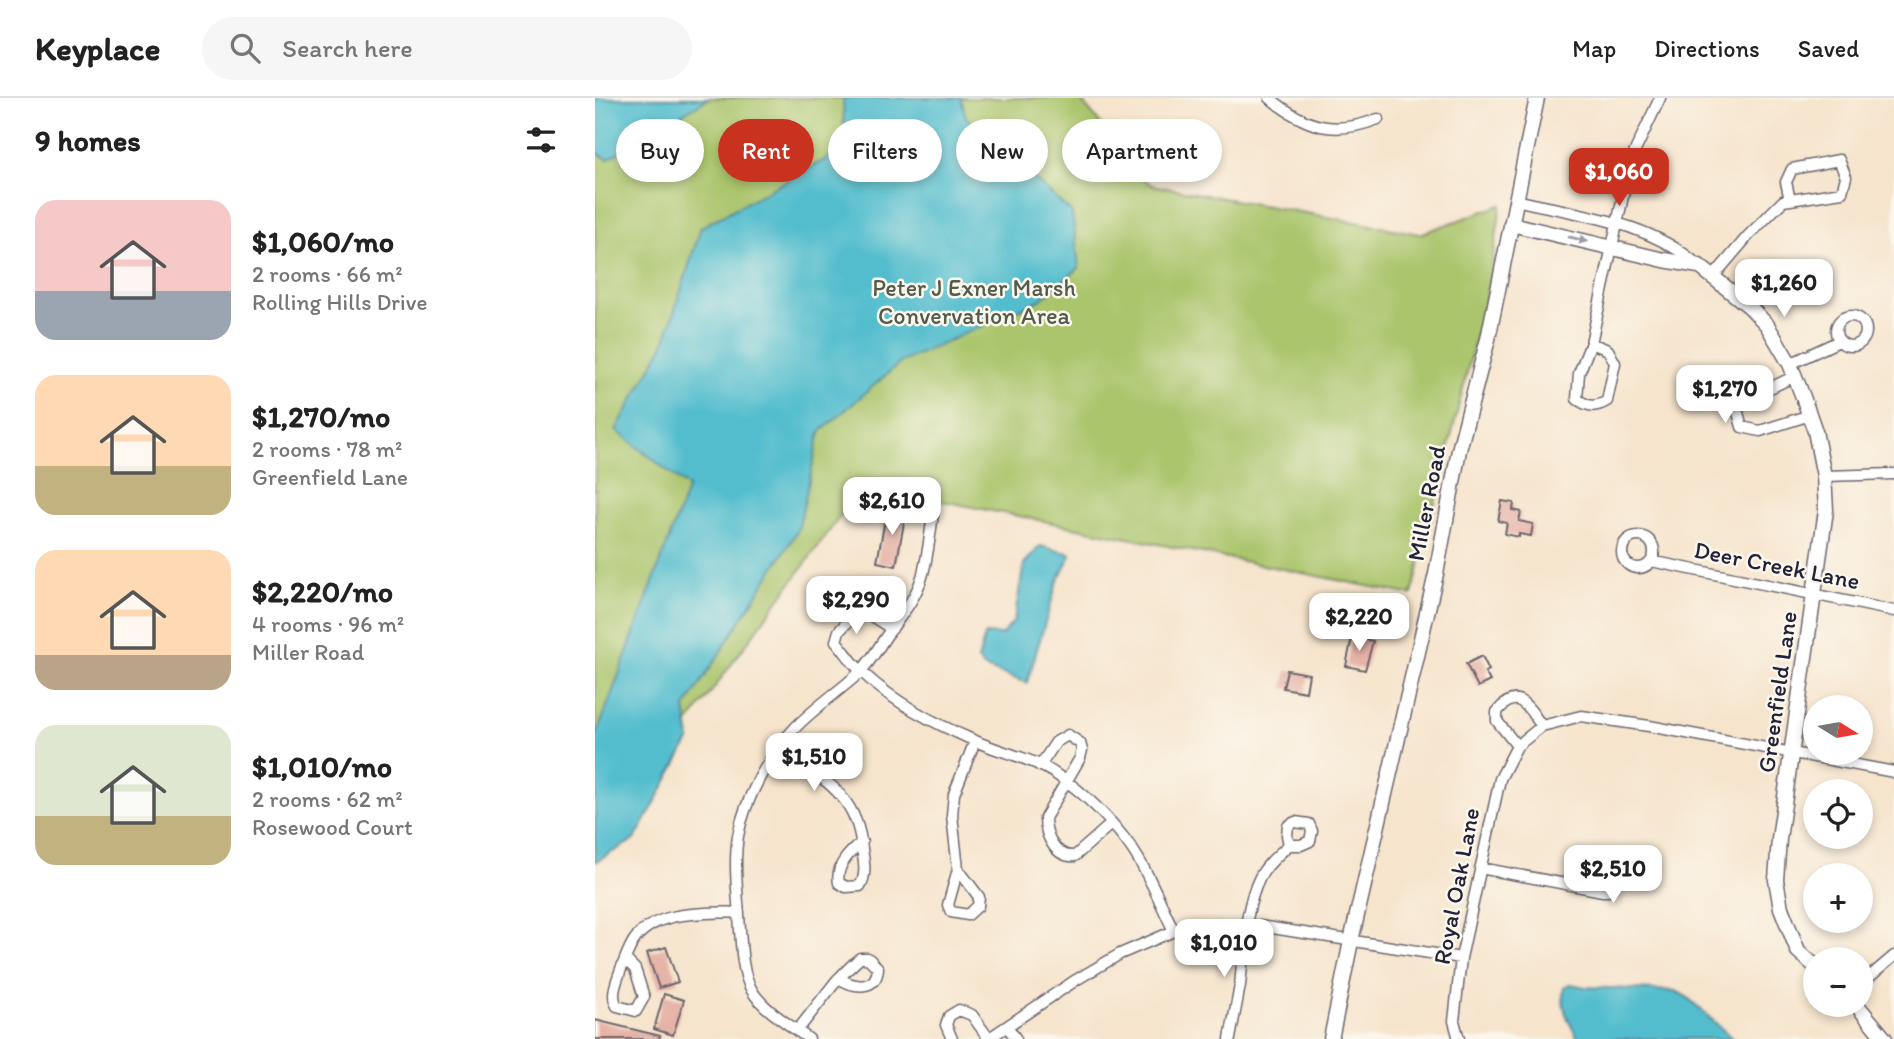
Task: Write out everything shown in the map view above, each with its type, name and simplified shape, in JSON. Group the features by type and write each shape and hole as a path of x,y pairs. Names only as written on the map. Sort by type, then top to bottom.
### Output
{"street":[{"path":"1270,98 1303,121 1328,127 1354,128 1378,119"},
{"name":"Miller Road","path":"1331,1039 1436,574 1459,450 1488,340 1537,98"},
{"path":"1591,343 1608,350 1615,363 1607,401 1597,406 1586,406 1577,399 1579,373 1591,343 1616,223 1635,151 1660,98"},
{"path":"1713,277 1783,201 1790,200 1842,192 1846,177 1839,160 1792,169 1786,182 1790,200"},
{"name":"Greenfield Lane","path":"1516,200 1616,223 1664,240 1683,251 1749,306 1767,325 1793,370 1810,415 1824,476 1826,510 1779,839 1776,880 1781,908 1798,951 1803,955"},
{"path":"1511,224 1664,260 1699,265"},
{"path":"1810,415 1760,432 1742,427 1737,409 1745,400 1839,341"},
{"path":"1824,476 1894,474"},
{"path":"809,1039 772,1015 748,986 743,971 739,912 739,834 760,778 778,747 812,712 861,671 910,603 922,577 933,514"},
{"name":"Deer Creek Lane","path":"1651,561 1894,611"},
{"path":"892,629 867,613 858,611 839,631 836,641 877,686 919,714 975,741 1021,756 1066,781 1112,823 1131,847 1174,931"},
{"path":"1517,746 1497,721 1496,712 1505,702 1515,699 1524,702 1542,726"},
{"name":"Royal Oak Lane","path":"1459,1039 1454,1021 1461,958 1500,779 1517,746 1542,726 1581,716 1650,726 1894,772"},
{"path":"1040,766 1061,737 1068,735 1076,738 1082,750 1080,758 1045,818 1045,825 1056,851 1067,857 1075,856 1112,823"},
{"path":"958,869 952,815 954,793 975,741"},
{"path":"778,747 840,792 850,805 859,825 862,842"},
{"path":"1230,1039 1247,924 1261,876 1289,845"},
{"path":"1480,868 1576,885"},
{"path":"626,960 635,939 652,923 675,916 739,912"},
{"path":"952,1039 946,1025 949,1016 959,1010 972,1015 988,1039 1120,954 1174,931 1247,924 1461,958"},
{"path":"1873,974 1894,956"},
{"path":"797,1031 839,978"},
{"path":"1867,1017 1885,1039"},
{"path":"1007,1026 1016,1039"}],"green space":[{"name":"Peter J Exner Marsh Convervation Area","path":"595,98 1079,98 1096,119 1062,119 1062,182 1148,182 1152,185 1420,234 1501,205 1490,279 1412,595 863,485 595,850"}],"water":[{"path":"595,98 709,98 674,119 616,119 616,154 608,159 595,152"},
{"path":"843,98 961,98 968,119 956,119 956,182 1038,182 1072,213 1079,268 1040,300 901,362 820,432 798,530 685,708 690,739 635,839 595,862 595,739 688,487 616,430 664,344 701,227 784,182 814,182 814,166 828,158 828,182 942,182 942,119 844,119"},
{"path":"1040,546 1071,554 1057,583 1027,683 983,667 978,660 985,634 1002,635 1014,621 1024,564"},
{"path":"1571,984 1676,991 1687,997 1733,1039 1579,1039 1564,1008 1564,988"}],"building":[{"path":"1502,501 1514,503 1513,510 1521,512 1519,521 1533,524 1531,536 1505,534 1507,523 1498,521"},
{"path":"887,509 906,512 896,566 877,562"},
{"path":"1352,637 1373,641 1365,670 1346,666"},
{"path":"1482,656 1489,670 1485,672 1490,681 1478,687 1466,664"},
{"path":"1287,670 1309,674 1306,692 1283,688"},
{"path":"666,947 678,982 659,988 647,953"},
{"path":"664,994 684,1000 673,1035 654,1029"},
{"path":"595,1020 660,1036 659,1039 595,1039"}]}
